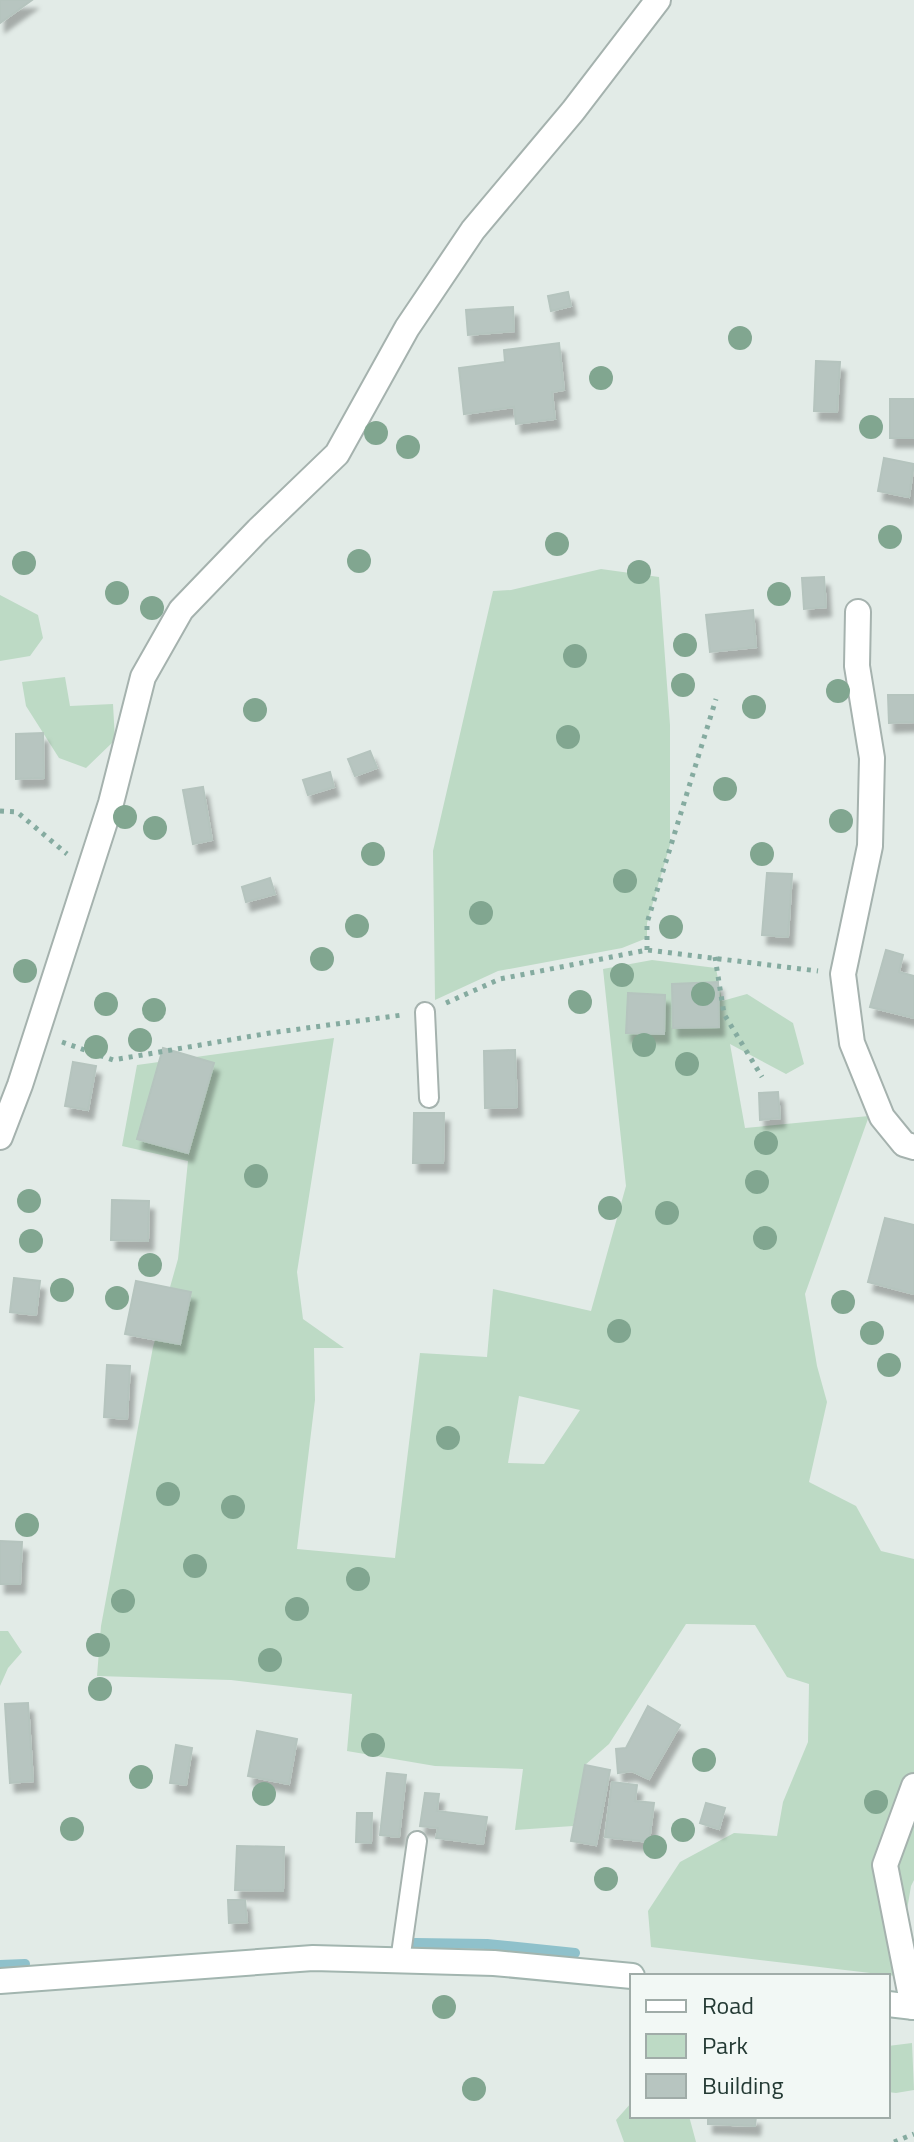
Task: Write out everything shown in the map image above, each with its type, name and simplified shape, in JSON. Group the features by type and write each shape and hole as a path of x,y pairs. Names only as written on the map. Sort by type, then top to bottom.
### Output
{"street":[{"path":"0,1137 20,1085 111,803 143,677 181,610 337,454 407,328 473,230 573,111 658,0"},
{"path":"858,612 857,666 872,758 870,846 843,974 852,1043 882,1117 904,1144 914,1147"},
{"path":"890,2004 914,2007 885,1865 914,1786"},
{"path":"0,1981 313,1958 494,1963 630,1976"}],"lane":[{"path":"425,1012 429,1098"},
{"path":"400,1961 417,1841"}],"path":[{"path":"647,950 647,923 716,699"},
{"path":"0,811 17,812 88,873"},
{"path":"715,957 724,1014 762,1077"},
{"path":"894,2142 914,2134"}],"green space":[{"path":"601,569 659,577 670,725 670,845 647,923 647,938 622,948 498,971 435,1000 433,851 493,591 511,590"},
{"path":"0,595 38,615 43,638 30,656 0,661"},
{"path":"65,677 70,706 113,704 115,740 86,768 59,758 26,706 22,682"},
{"path":"652,960 716,968 722,1001 747,994 793,1023 804,1064 786,1074 730,1044 745,1128 869,1116 805,1294 817,1366 827,1402 809,1482 856,1506 881,1551 914,1559 914,1880 896,1976 651,1947 648,1911 680,1862 734,1833 777,1836 783,1802 808,1742 809,1684 787,1677 755,1625 686,1624 609,1744 585,1765 573,1826 515,1830 523,1769 435,1766 347,1751 352,1694 231,1680 97,1676 101,1626 153,1347 178,1259 188,1161 122,1146 137,1065 334,1038 297,1272 303,1319 344,1348 314,1348 315,1400 297,1549 395,1558 420,1353 487,1357 493,1289 591,1311 626,1186 603,969","holes":["519,1396 580,1410 544,1464 508,1463"]},
{"path":"0,1631 8,1631 22,1652 8,1668 0,1686"},
{"path":"912,2043 914,2090 890,2092 890,2046"},
{"path":"630,2104 630,2118 690,2118 696,2142 624,2142 616,2120"}],"building":[{"path":"0,0 32,0 0,23"},
{"path":"568,292 571,306 551,311 548,296"},
{"path":"513,307 514,331 468,335 466,310"},
{"path":"559,343 564,390 552,392 555,419 516,424 514,407 464,414 459,368 505,362 504,350"},
{"path":"816,361 840,362 837,412 814,411"},
{"path":"890,399 914,399 914,438 890,438"},
{"path":"884,458 914,464 909,497 878,491"},
{"path":"824,577 826,607 804,609 802,578"},
{"path":"753,610 756,647 710,652 706,615"},
{"path":"888,695 914,695 914,722 889,723"},
{"path":"43,733 44,778 16,779 16,734"},
{"path":"370,751 377,768 355,776 348,759"},
{"path":"330,772 334,787 308,795 303,780"},
{"path":"203,787 212,840 193,844 183,790"},
{"path":"767,873 792,874 788,937 762,935"},
{"path":"270,878 275,894 246,902 242,887"},
{"path":"886,950 903,955 899,972 914,976 914,1018 870,1007"},
{"path":"718,982 719,1027 673,1028 672,984"},
{"path":"628,993 665,995 664,1034 626,1033"},
{"path":"163,1048 214,1063 188,1153 137,1139"},
{"path":"515,1050 517,1107 485,1108 484,1051"},
{"path":"73,1062 96,1066 88,1110 65,1106"},
{"path":"778,1092 780,1118 760,1120 759,1093"},
{"path":"414,1113 444,1113 443,1163 413,1163"},
{"path":"112,1200 149,1201 148,1241 111,1240"},
{"path":"885,1218 914,1225 914,1294 868,1282"},
{"path":"14,1278 40,1281 36,1315 10,1312"},
{"path":"136,1281 191,1292 180,1344 125,1334"},
{"path":"107,1365 130,1366 127,1419 104,1417"},
{"path":"0,1541 22,1542 20,1584 0,1584"},
{"path":"28,1703 33,1781 10,1783 5,1704"},
{"path":"648,1706 680,1725 649,1779 632,1771 618,1773 616,1749 626,1748"},
{"path":"257,1731 297,1739 289,1784 248,1776"},
{"path":"176,1745 192,1748 186,1785 170,1783"},
{"path":"585,1765 610,1770 596,1845 571,1841"},
{"path":"387,1773 406,1775 399,1837 380,1835"},
{"path":"612,1782 637,1785 635,1801 654,1803 649,1842 605,1837"},
{"path":"425,1793 439,1794 437,1811 487,1817 483,1844 436,1838 438,1828 420,1826"},
{"path":"706,1803 725,1808 719,1829 700,1823"},
{"path":"357,1813 372,1813 371,1843 356,1842"},
{"path":"237,1846 284,1847 283,1891 235,1890"},
{"path":"228,1900 245,1900 247,1922 229,1923"},
{"path":"708,2118 756,2118 755,2126 708,2124"}],"waterway":[{"path":"415,1943 487,1944 575,1953"},
{"path":"0,1965 25,1964"}]}
